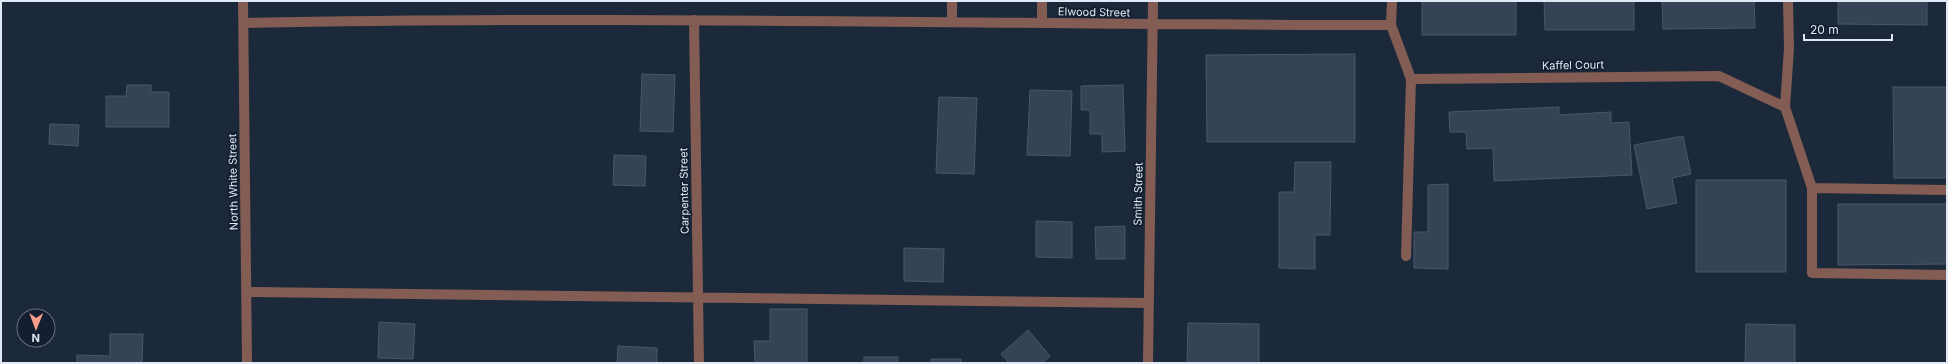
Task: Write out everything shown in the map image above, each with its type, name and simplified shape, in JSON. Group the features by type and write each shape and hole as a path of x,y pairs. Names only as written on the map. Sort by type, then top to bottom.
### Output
{"street":[{"name":"North White Street","path":"243,1 247,363"},
{"path":"952,1 952,21"},
{"path":"1042,1 1042,23"},
{"name":"Smith Street","path":"1148,363 1153,1"},
{"path":"1392,1 1391,25 1411,79 1406,256"},
{"path":"1788,1 1789,48 1785,107 1812,188 1812,273 1947,275"},
{"name":"Elwood Street","path":"244,23 694,20 952,21 1152,25 1391,25"},
{"name":"Carpenter Street","path":"694,20 699,363"},
{"name":"Kaffel Court","path":"1411,79 1719,76 1785,107"},
{"path":"1812,188 1947,190"},
{"path":"246,292 698,299 1148,303"}],"building":[{"path":"1422,1 1516,1 1516,35 1422,35"},
{"path":"1544,1 1634,1 1634,30 1545,30"},
{"path":"1662,1 1754,1 1755,28 1663,29"},
{"path":"1838,1 1927,1 1927,25 1838,24"},
{"path":"1355,54 1355,142 1207,142 1206,55"},
{"path":"642,74 675,75 673,132 640,131"},
{"path":"127,85 151,85 151,92 169,92 169,127 106,127 106,96 126,96"},
{"path":"1123,85 1125,151 1102,152 1102,134 1090,134 1090,110 1081,110 1081,86"},
{"path":"1893,87 1947,87 1947,178 1894,178"},
{"path":"1030,90 1072,91 1070,156 1027,155"},
{"path":"939,97 977,98 974,174 936,173"},
{"path":"1559,107 1559,115 1611,112 1611,123 1629,122 1632,175 1494,181 1493,148 1467,149 1466,132 1450,132 1449,112"},
{"path":"50,124 79,125 78,146 49,144"},
{"path":"1683,136 1691,174 1672,178 1677,203 1647,209 1634,145"},
{"path":"614,155 646,156 645,186 613,185"},
{"path":"1295,162 1331,162 1330,235 1315,235 1315,269 1279,268 1279,192 1294,192"},
{"path":"1696,180 1786,180 1786,272 1696,272"},
{"path":"1448,184 1448,269 1414,268 1414,232 1428,232 1428,185"},
{"path":"1838,204 1947,204 1947,264 1838,265"},
{"path":"1036,221 1072,222 1072,258 1036,257"},
{"path":"1125,226 1125,259 1096,259 1095,227"},
{"path":"904,248 944,249 943,282 904,281"},
{"path":"770,309 807,309 807,363 755,363 754,341 770,341"},
{"path":"379,322 415,324 413,359 378,358"},
{"path":"1188,323 1259,324 1259,363 1187,363"},
{"path":"1746,324 1795,325 1795,363 1745,363"},
{"path":"1028,330 1050,356 1042,363 1009,363 1001,354"},
{"path":"110,334 143,334 142,363 77,363 77,355 110,356"},
{"path":"618,346 657,348 657,363 617,363"},
{"path":"864,357 898,357 898,363 864,363"},
{"path":"931,359 961,359 961,363 931,363"}]}
